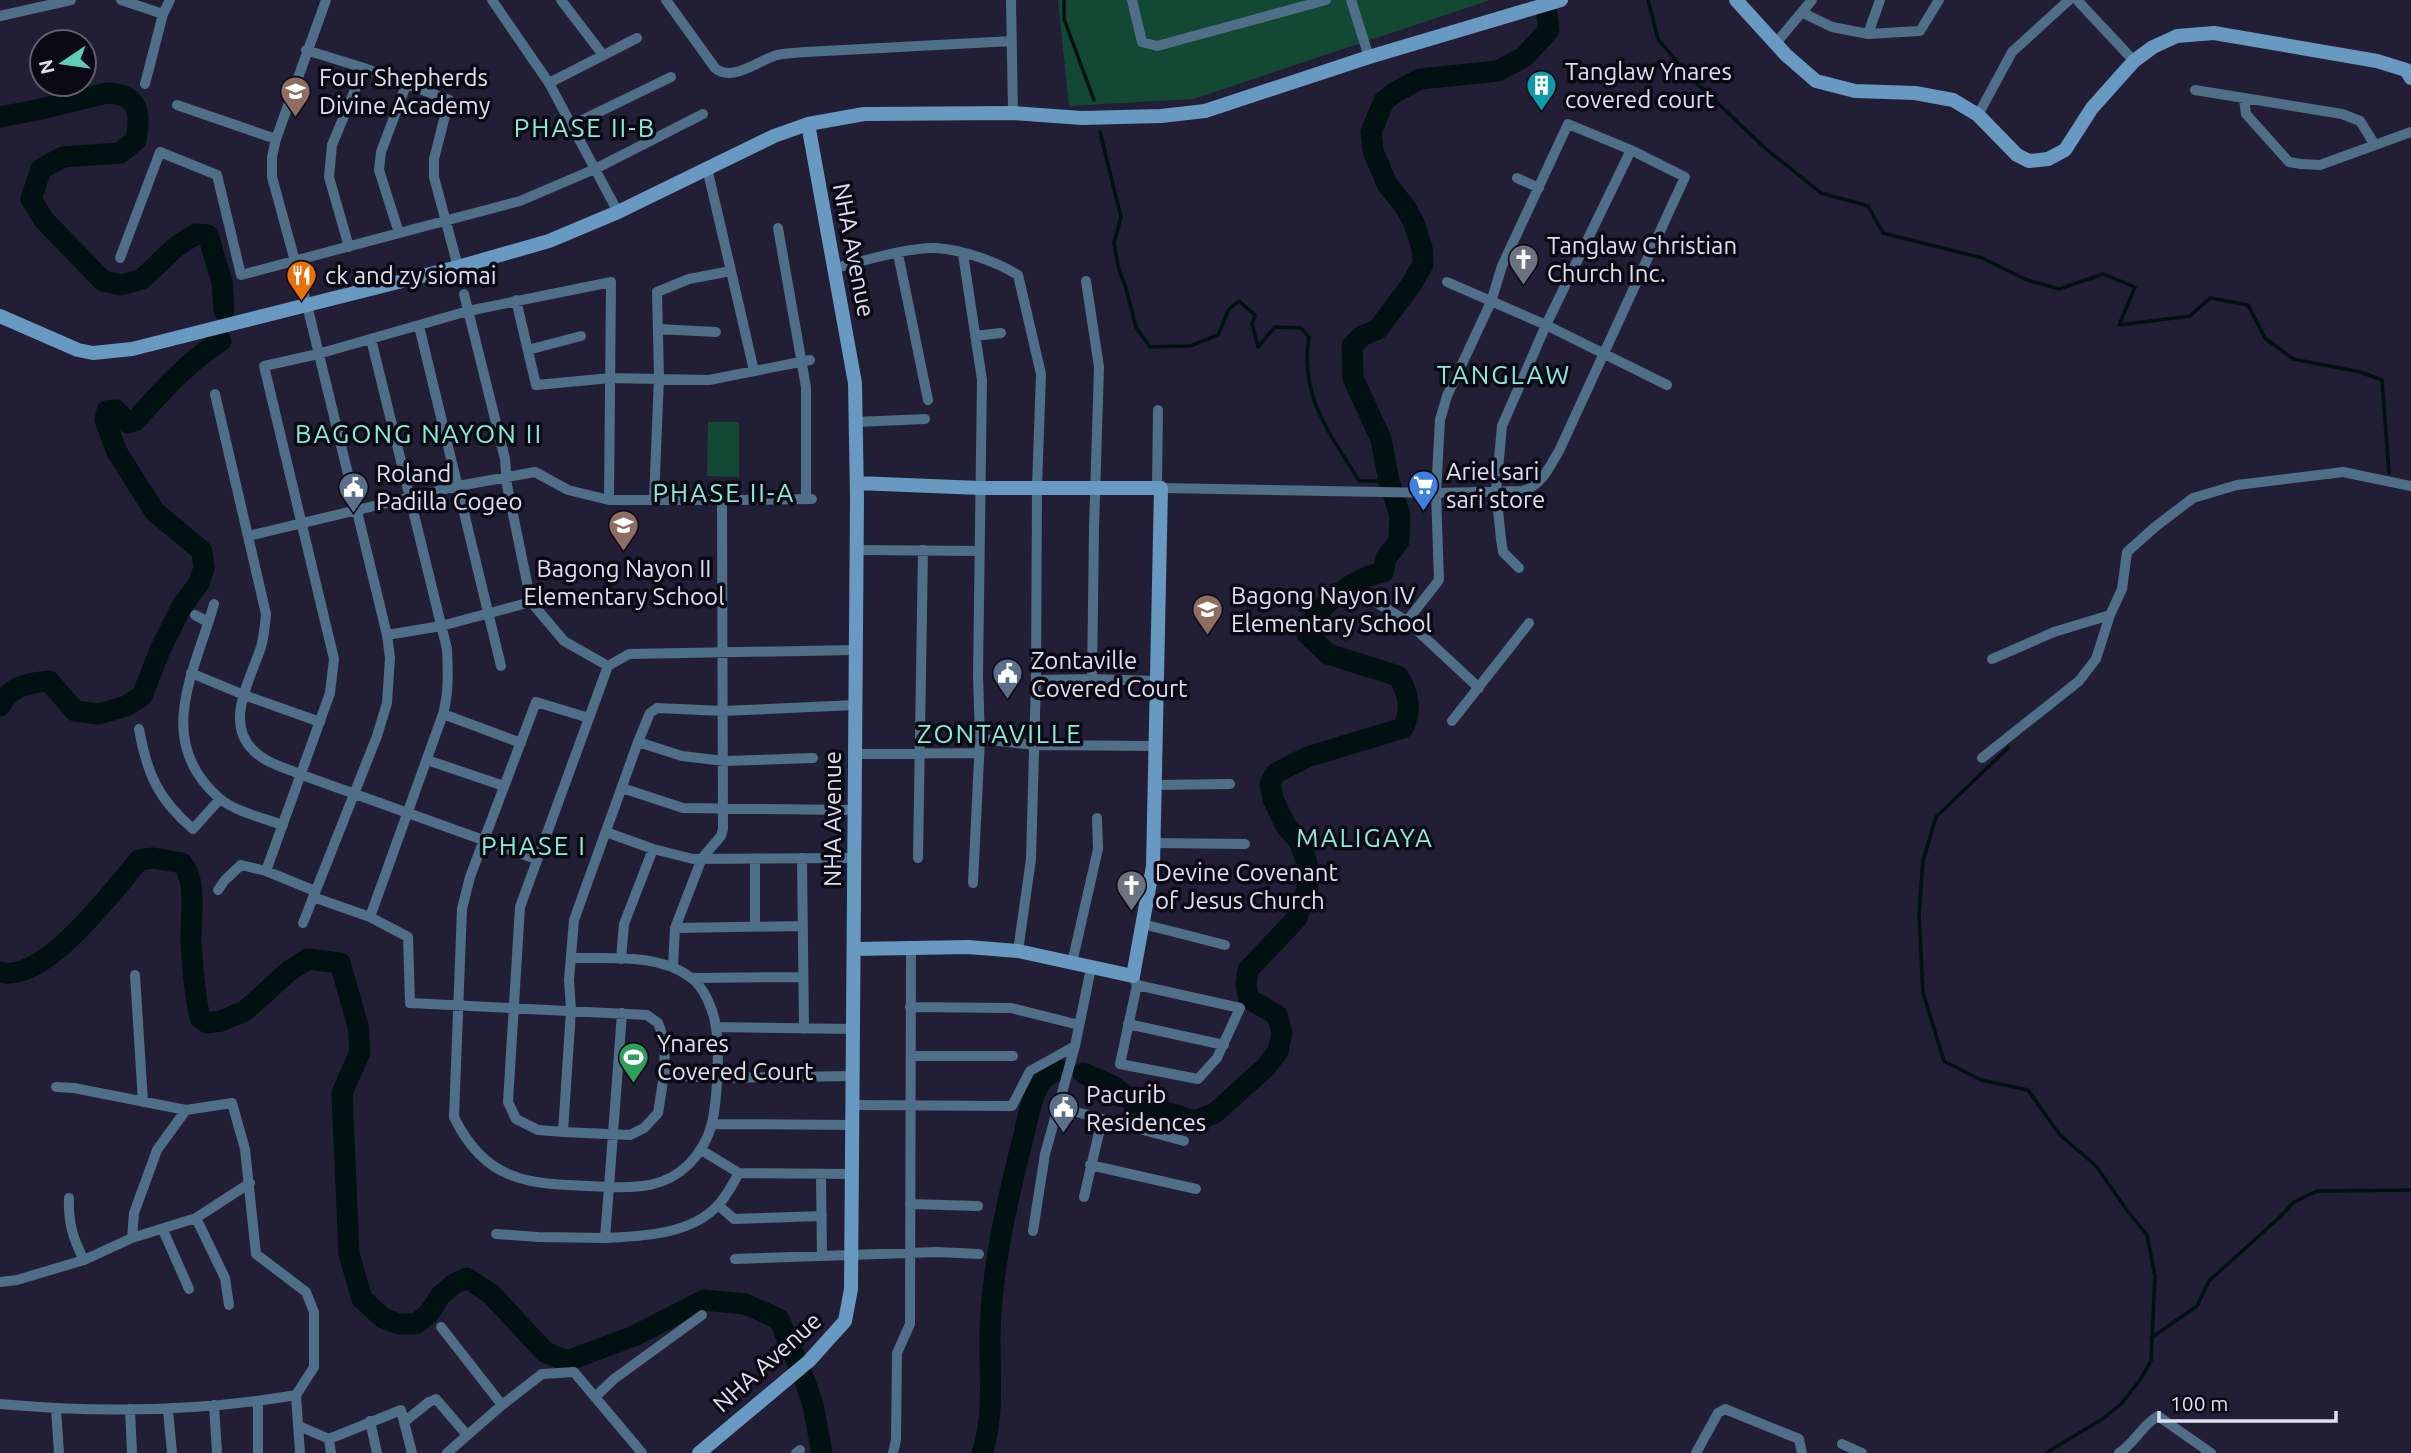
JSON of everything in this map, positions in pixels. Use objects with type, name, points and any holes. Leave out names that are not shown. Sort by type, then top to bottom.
[{"type":"street","points":[[0,16],[71,0]]},
{"type":"street","points":[[121,0],[163,14]]},
{"type":"street","points":[[145,84],[163,14],[170,0]]},
{"type":"street","points":[[303,923],[377,736],[387,703],[390,658],[387,635],[307,305],[272,177],[276,139],[326,0]]},
{"type":"street","points":[[492,0],[549,83],[618,212]]},
{"type":"street","points":[[561,0],[603,55]]},
{"type":"street","points":[[666,0],[722,74],[776,55],[1012,41]]},
{"type":"street","points":[[1011,0],[1013,114]]},
{"type":"street","points":[[1132,0],[1142,42],[1157,46],[1326,0]]},
{"type":"street","points":[[1351,0],[1369,57]]},
{"type":"street","points":[[0,316],[78,350],[103,353],[132,349],[458,267],[549,241],[618,212],[774,136],[808,124],[864,114],[1013,114],[1082,118],[1161,116],[1205,111],[1369,57],[1562,0]]},
{"type":"street","points":[[1736,0],[1805,73],[1826,85],[1855,91],[1915,93],[1953,100],[1978,115],[2017,155],[2029,161],[2048,159],[2066,150],[2092,108],[2134,61],[2176,36],[2201,32],[2377,61],[2409,72]]},
{"type":"street","points":[[1776,43],[1812,0]]},
{"type":"street","points":[[1868,34],[1880,0]]},
{"type":"street","points":[[1803,13],[1832,27],[1868,34],[1920,31],[1939,0]]},
{"type":"street","points":[[1978,115],[2012,52],[2069,0]]},
{"type":"street","points":[[2077,0],[2134,61]]},
{"type":"street","points":[[549,83],[637,37]]},
{"type":"street","points":[[306,50],[364,68],[449,100],[434,159],[434,177],[458,267]]},
{"type":"street","points":[[349,247],[330,177],[332,145],[364,68]]},
{"type":"street","points":[[572,125],[671,77]]},
{"type":"street","points":[[399,233],[379,170],[381,152],[406,85]]},
{"type":"street","points":[[2195,90],[2342,114],[2360,121],[2375,145]]},
{"type":"street","points":[[2244,99],[2246,114],[2289,162],[2320,165],[2411,132]]},
{"type":"street","points":[[177,106],[276,139]]},
{"type":"street","points":[[120,258],[160,152],[217,175],[241,275],[520,201],[595,169],[703,114]]},
{"type":"street","name":"NHA Avenue","points":[[699,1453],[809,1361],[845,1321],[851,1289],[855,949],[855,383],[808,124]]},
{"type":"street","points":[[857,483],[980,488],[1436,493],[1522,491],[1538,484],[1559,451],[1685,177],[1631,150],[1568,124],[1502,266],[1491,303],[1447,396],[1440,420],[1436,493],[1438,580],[1407,621]]},
{"type":"street","points":[[1519,568],[1503,552],[1496,491],[1502,426],[1546,325],[1631,150]]},
{"type":"street","points":[[707,168],[754,371]]},
{"type":"street","points":[[1517,178],[1539,188]]},
{"type":"street","points":[[739,500],[809,499],[806,361],[778,228]]},
{"type":"street","points":[[835,268],[934,248],[1004,266],[1018,275],[1041,374],[1031,859],[1018,951]]},
{"type":"street","points":[[898,254],[928,400]]},
{"type":"street","points":[[963,254],[982,380],[978,674],[980,739],[973,883]]},
{"type":"street","points":[[654,500],[659,377],[657,292],[689,279],[730,271]]},
{"type":"street","points":[[1086,281],[1099,367],[1092,679]]},
{"type":"street","points":[[266,871],[330,692],[334,659],[264,366],[318,354],[468,311],[611,282],[609,500]]},
{"type":"street","points":[[1447,282],[1546,325],[1667,385]]},
{"type":"street","points":[[464,294],[505,459],[505,476],[531,601],[564,641],[608,666]]},
{"type":"street","points":[[516,300],[536,385],[611,378],[709,380],[806,361]]},
{"type":"street","points":[[419,326],[501,666]]},
{"type":"street","points":[[658,329],[716,332]]},
{"type":"street","points":[[975,336],[1001,333]]},
{"type":"street","points":[[528,350],[582,336]]},
{"type":"street","points":[[370,917],[448,698],[447,649],[371,339]]},
{"type":"street","points":[[215,394],[266,614],[262,643],[244,695],[239,721],[244,738],[253,750],[268,761],[536,859]]},
{"type":"street","points":[[855,949],[968,947],[1018,951],[1072,963],[1135,980],[1240,1008],[1217,1058],[1198,1079],[1121,1065],[1120,1058],[1128,1024],[1135,980],[1143,924],[1153,866],[1158,681],[1158,410]]},
{"type":"street","points":[[856,422],[925,419]]},
{"type":"street","points":[[248,536],[458,486],[535,472],[568,490],[609,500],[708,500]]},
{"type":"street","points":[[1982,758],[2079,681],[2096,659],[2110,615],[2122,589],[2127,552],[2193,498],[2237,485],[2343,472],[2411,486]]},
{"type":"street","points":[[673,966],[674,928],[702,858],[721,836],[724,761],[722,500]]},
{"type":"street","points":[[856,550],[979,551]]},
{"type":"street","points":[[918,858],[923,550]]},
{"type":"street","points":[[387,635],[441,626],[531,601]]},
{"type":"street","points":[[1377,603],[1407,621],[1479,688]]},
{"type":"street","points":[[214,604],[183,704],[186,752],[197,773],[220,799],[283,825]]},
{"type":"street","points":[[195,615],[208,622]]},
{"type":"street","points":[[1992,659],[2054,632],[2110,615]]},
{"type":"street","points":[[1452,721],[1529,623]]},
{"type":"street","points":[[218,890],[241,865],[266,871],[370,917],[410,939],[410,1003],[514,1007],[647,1015],[658,1023],[665,1042],[664,1075],[658,1113],[644,1128],[630,1135],[538,1130],[516,1119],[508,1101],[514,1007],[520,907],[608,666],[629,654],[856,650]]},
{"type":"street","points":[[191,673],[320,722]]},
{"type":"street","points":[[1036,680],[1158,681]]},
{"type":"street","points":[[571,958],[621,959],[673,966],[693,978],[708,1000],[716,1027],[717,1078],[712,1124],[701,1150],[688,1165],[666,1181],[639,1188],[529,1183],[500,1171],[472,1145],[454,1117],[462,909],[470,877],[536,702],[589,718]]},
{"type":"street","points":[[563,1132],[574,920],[650,713],[657,708],[723,711],[855,705]]},
{"type":"street","points":[[443,714],[520,743]]},
{"type":"street","points":[[139,729],[144,758],[154,785],[174,812],[193,829],[220,799]]},
{"type":"street","points":[[980,739],[1035,746],[1156,746]]},
{"type":"street","points":[[638,742],[682,756],[724,761],[813,758]]},
{"type":"street","points":[[855,754],[978,753]]},
{"type":"street","points":[[427,760],[504,786]]},
{"type":"street","points":[[1155,785],[1230,785]]},
{"type":"street","points":[[622,788],[683,808],[854,810]]},
{"type":"street","points":[[1072,963],[1098,849],[1097,818]]},
{"type":"street","points":[[606,831],[653,849],[693,859],[854,858]]},
{"type":"street","points":[[1154,843],[1245,844]]},
{"type":"street","points":[[621,959],[624,924],[653,849]]},
{"type":"street","points":[[802,858],[804,1029]]},
{"type":"street","points":[[755,859],[755,926]]},
{"type":"street","points":[[1143,924],[1225,945]]},
{"type":"street","points":[[674,928],[802,926]]},
{"type":"street","points":[[893,1453],[896,1440],[897,1353],[910,1324],[911,948]]},
{"type":"street","points":[[1033,1231],[1045,1154],[1075,1046],[1091,968]]},
{"type":"street","points":[[135,975],[143,1102]]},
{"type":"street","points":[[693,978],[803,977]]},
{"type":"street","points":[[911,1007],[1011,1008],[1079,1025]]},
{"type":"street","points":[[605,1238],[622,1013]]},
{"type":"street","points":[[1128,1024],[1224,1045]]},
{"type":"street","points":[[716,1027],[854,1029]]},
{"type":"street","points":[[854,1105],[1012,1106],[1030,1071],[1075,1046]]},
{"type":"street","points":[[911,1056],[1013,1056]]},
{"type":"street","points":[[664,1075],[717,1078],[854,1076]]},
{"type":"street","points":[[56,1087],[74,1088],[186,1110],[232,1103],[245,1149],[256,1254],[306,1293],[314,1312],[314,1367],[296,1395],[300,1453]]},
{"type":"street","points":[[1058,1107],[1184,1141]]},
{"type":"street","points":[[132,1238],[134,1213],[157,1150],[186,1110]]},
{"type":"street","points":[[1084,1197],[1102,1120]]},
{"type":"street","points":[[712,1124],[853,1125]]},
{"type":"street","points":[[701,1150],[739,1173],[853,1174]]},
{"type":"street","points":[[1090,1165],[1196,1189]]},
{"type":"street","points":[[496,1234],[605,1238],[654,1235],[695,1222],[718,1205],[739,1173]]},
{"type":"street","points":[[821,1175],[822,1256]]},
{"type":"street","points":[[0,1282],[17,1280],[84,1260],[132,1238],[196,1218],[250,1183]]},
{"type":"street","points":[[69,1198],[68,1220],[75,1244],[84,1260]]},
{"type":"street","points":[[910,1204],[978,1206]]},
{"type":"street","points":[[718,1205],[734,1219],[822,1216]]},
{"type":"street","points":[[196,1218],[225,1278],[229,1305]]},
{"type":"street","points":[[163,1230],[189,1289]]},
{"type":"street","points":[[735,1259],[937,1252],[979,1254]]},
{"type":"street","points":[[595,1396],[702,1315]]},
{"type":"street","points":[[441,1327],[502,1405]]},
{"type":"street","points":[[447,1453],[542,1374],[575,1372],[642,1453]]},
{"type":"street","points":[[0,1404],[56,1409],[168,1410],[258,1402],[296,1395]]},
{"type":"street","points":[[404,1422],[436,1399],[467,1435]]},
{"type":"street","points":[[258,1402],[258,1453]]},
{"type":"street","points":[[214,1405],[217,1453]]},
{"type":"street","points":[[56,1409],[58,1453]]},
{"type":"street","points":[[130,1409],[132,1453]]},
{"type":"street","points":[[1696,1453],[1718,1413],[1725,1409],[1799,1440],[1802,1453]]},
{"type":"street","points":[[168,1410],[172,1453]]},
{"type":"street","points":[[299,1426],[329,1439],[401,1410],[412,1453]]},
{"type":"street","points":[[2119,1453],[2129,1447],[2158,1416],[2211,1453]]},
{"type":"street","points":[[370,1421],[377,1453]]},
{"type":"street","points":[[329,1439],[331,1453]]},
{"type":"street","points":[[1842,1444],[1861,1453]]},
{"type":"green space","points":[[1058,0],[1490,0],[1193,99],[1069,106]]},
{"type":"green space","points":[[708,422],[739,422],[739,477],[707,476]]},
{"type":"waterway","points":[[1064,0],[1064,19],[1094,100]]},
{"type":"waterway","points":[[1083,1073],[1113,1086],[1133,1102],[1195,1121],[1215,1113],[1266,1067],[1278,1051],[1282,1033],[1277,1015],[1249,999],[1246,985],[1248,970],[1297,918],[1309,883],[1307,863],[1299,841],[1286,826],[1273,799],[1270,784],[1276,773],[1307,757],[1403,728],[1408,708],[1407,695],[1398,676],[1328,654],[1307,634],[1318,614],[1338,595],[1361,580],[1383,572],[1386,558],[1399,541],[1400,516],[1389,481],[1381,439],[1353,378],[1352,346],[1362,336],[1378,329],[1411,285],[1423,264],[1422,248],[1406,208],[1387,184],[1373,151],[1371,132],[1384,101],[1420,79],[1498,71],[1524,57],[1549,30],[1545,0]]},
{"type":"waterway","points":[[1648,0],[1658,39],[1689,76],[1766,149],[1821,193],[1868,206],[1883,233],[1982,258],[2027,280],[2059,289],[2103,274],[2135,287],[2119,325],[2190,316],[2210,298],[2248,305],[2265,338],[2293,359],[2360,372],[2382,380],[2389,473]]},
{"type":"waterway","points":[[0,117],[107,93],[118,94],[132,101],[138,121],[136,140],[120,153],[63,157],[41,169],[31,199],[44,220],[103,281],[121,285],[142,279],[177,246],[196,234],[208,235],[222,282],[224,310]]},
{"type":"waterway","points":[[1100,132],[1121,217],[1114,243],[1119,270],[1136,327],[1150,347],[1190,346],[1218,335],[1229,309],[1239,301],[1255,315],[1252,324],[1258,347],[1275,327],[1301,328],[1309,337],[1307,358],[1313,396],[1328,430],[1359,481],[1389,481]]},
{"type":"waterway","points":[[0,706],[14,690],[49,681],[75,711],[99,714],[126,706],[142,696],[160,650],[182,606],[199,583],[204,568],[202,551],[155,512],[117,452],[105,420],[107,411],[116,410],[128,423],[135,421],[186,368],[221,341]]},
{"type":"waterway","points":[[2008,748],[1936,817],[1923,861],[1919,914],[1923,993],[1944,1061],[1981,1080],[2028,1090],[2060,1135],[2096,1166],[2147,1235],[2155,1276],[2151,1361],[2140,1380],[2121,1404],[2104,1418],[2046,1453]]},
{"type":"waterway","points":[[0,972],[17,972],[36,964],[56,950],[95,912],[139,860],[153,858],[182,863],[192,890],[191,942],[196,999],[200,1018],[207,1023],[221,1021],[245,1011],[289,971],[308,959],[340,963],[358,1026],[360,1052],[342,1093],[349,1254],[362,1299],[383,1318],[399,1324],[416,1324],[429,1313],[441,1295],[467,1278],[491,1294],[545,1352],[567,1361],[634,1336],[704,1300],[745,1304],[779,1319],[813,1405],[822,1453]]},
{"type":"waterway","points":[[982,1453],[989,1424],[991,1307],[1001,1234],[1033,1099],[1044,1078],[1058,1070]]},
{"type":"waterway","points":[[2151,1338],[2197,1306],[2209,1281],[2294,1202],[2317,1191],[2411,1190]]},
{"type":"place","name":"Tanglaw Ynares covered court","points":[[1542,112]]},
{"type":"place","name":"Four Shepherds Divine Academy","points":[[296,118]]},
{"type":"place","name":"Tanglaw Christian Church Inc.","points":[[1524,286]]},
{"type":"place","name":"ck and zy siomai","points":[[302,302]]},
{"type":"place","name":"Ariel sari sari store","points":[[1423,512]]},
{"type":"place","name":"Roland Padilla Cogeo","points":[[353,514]]},
{"type":"place","name":"Bagong Nayon II Elementary School","points":[[624,553]]},
{"type":"place","name":"Bagong Nayon IV Elementary School","points":[[1208,636]]},
{"type":"place","name":"Zontaville Covered Court","points":[[1008,701]]},
{"type":"place","name":"Devine Covenant of Jesus Church","points":[[1132,913]]},
{"type":"place","name":"Ynares Covered Court","points":[[634,1084]]},
{"type":"place","name":"Pacurib Residences","points":[[1063,1135]]},
{"type":"district","name":"PHASE II-B","points":[[585,127]]},
{"type":"district","name":"TANGLAW","points":[[1504,374]]},
{"type":"district","name":"BAGONG NAYON II","points":[[419,433]]},
{"type":"district","name":"PHASE II-A","points":[[724,492]]},
{"type":"district","name":"ZONTAVILLE","points":[[1000,733]]},
{"type":"district","name":"MALIGAYA","points":[[1365,837]]},
{"type":"district","name":"PHASE I","points":[[534,845]]}]
